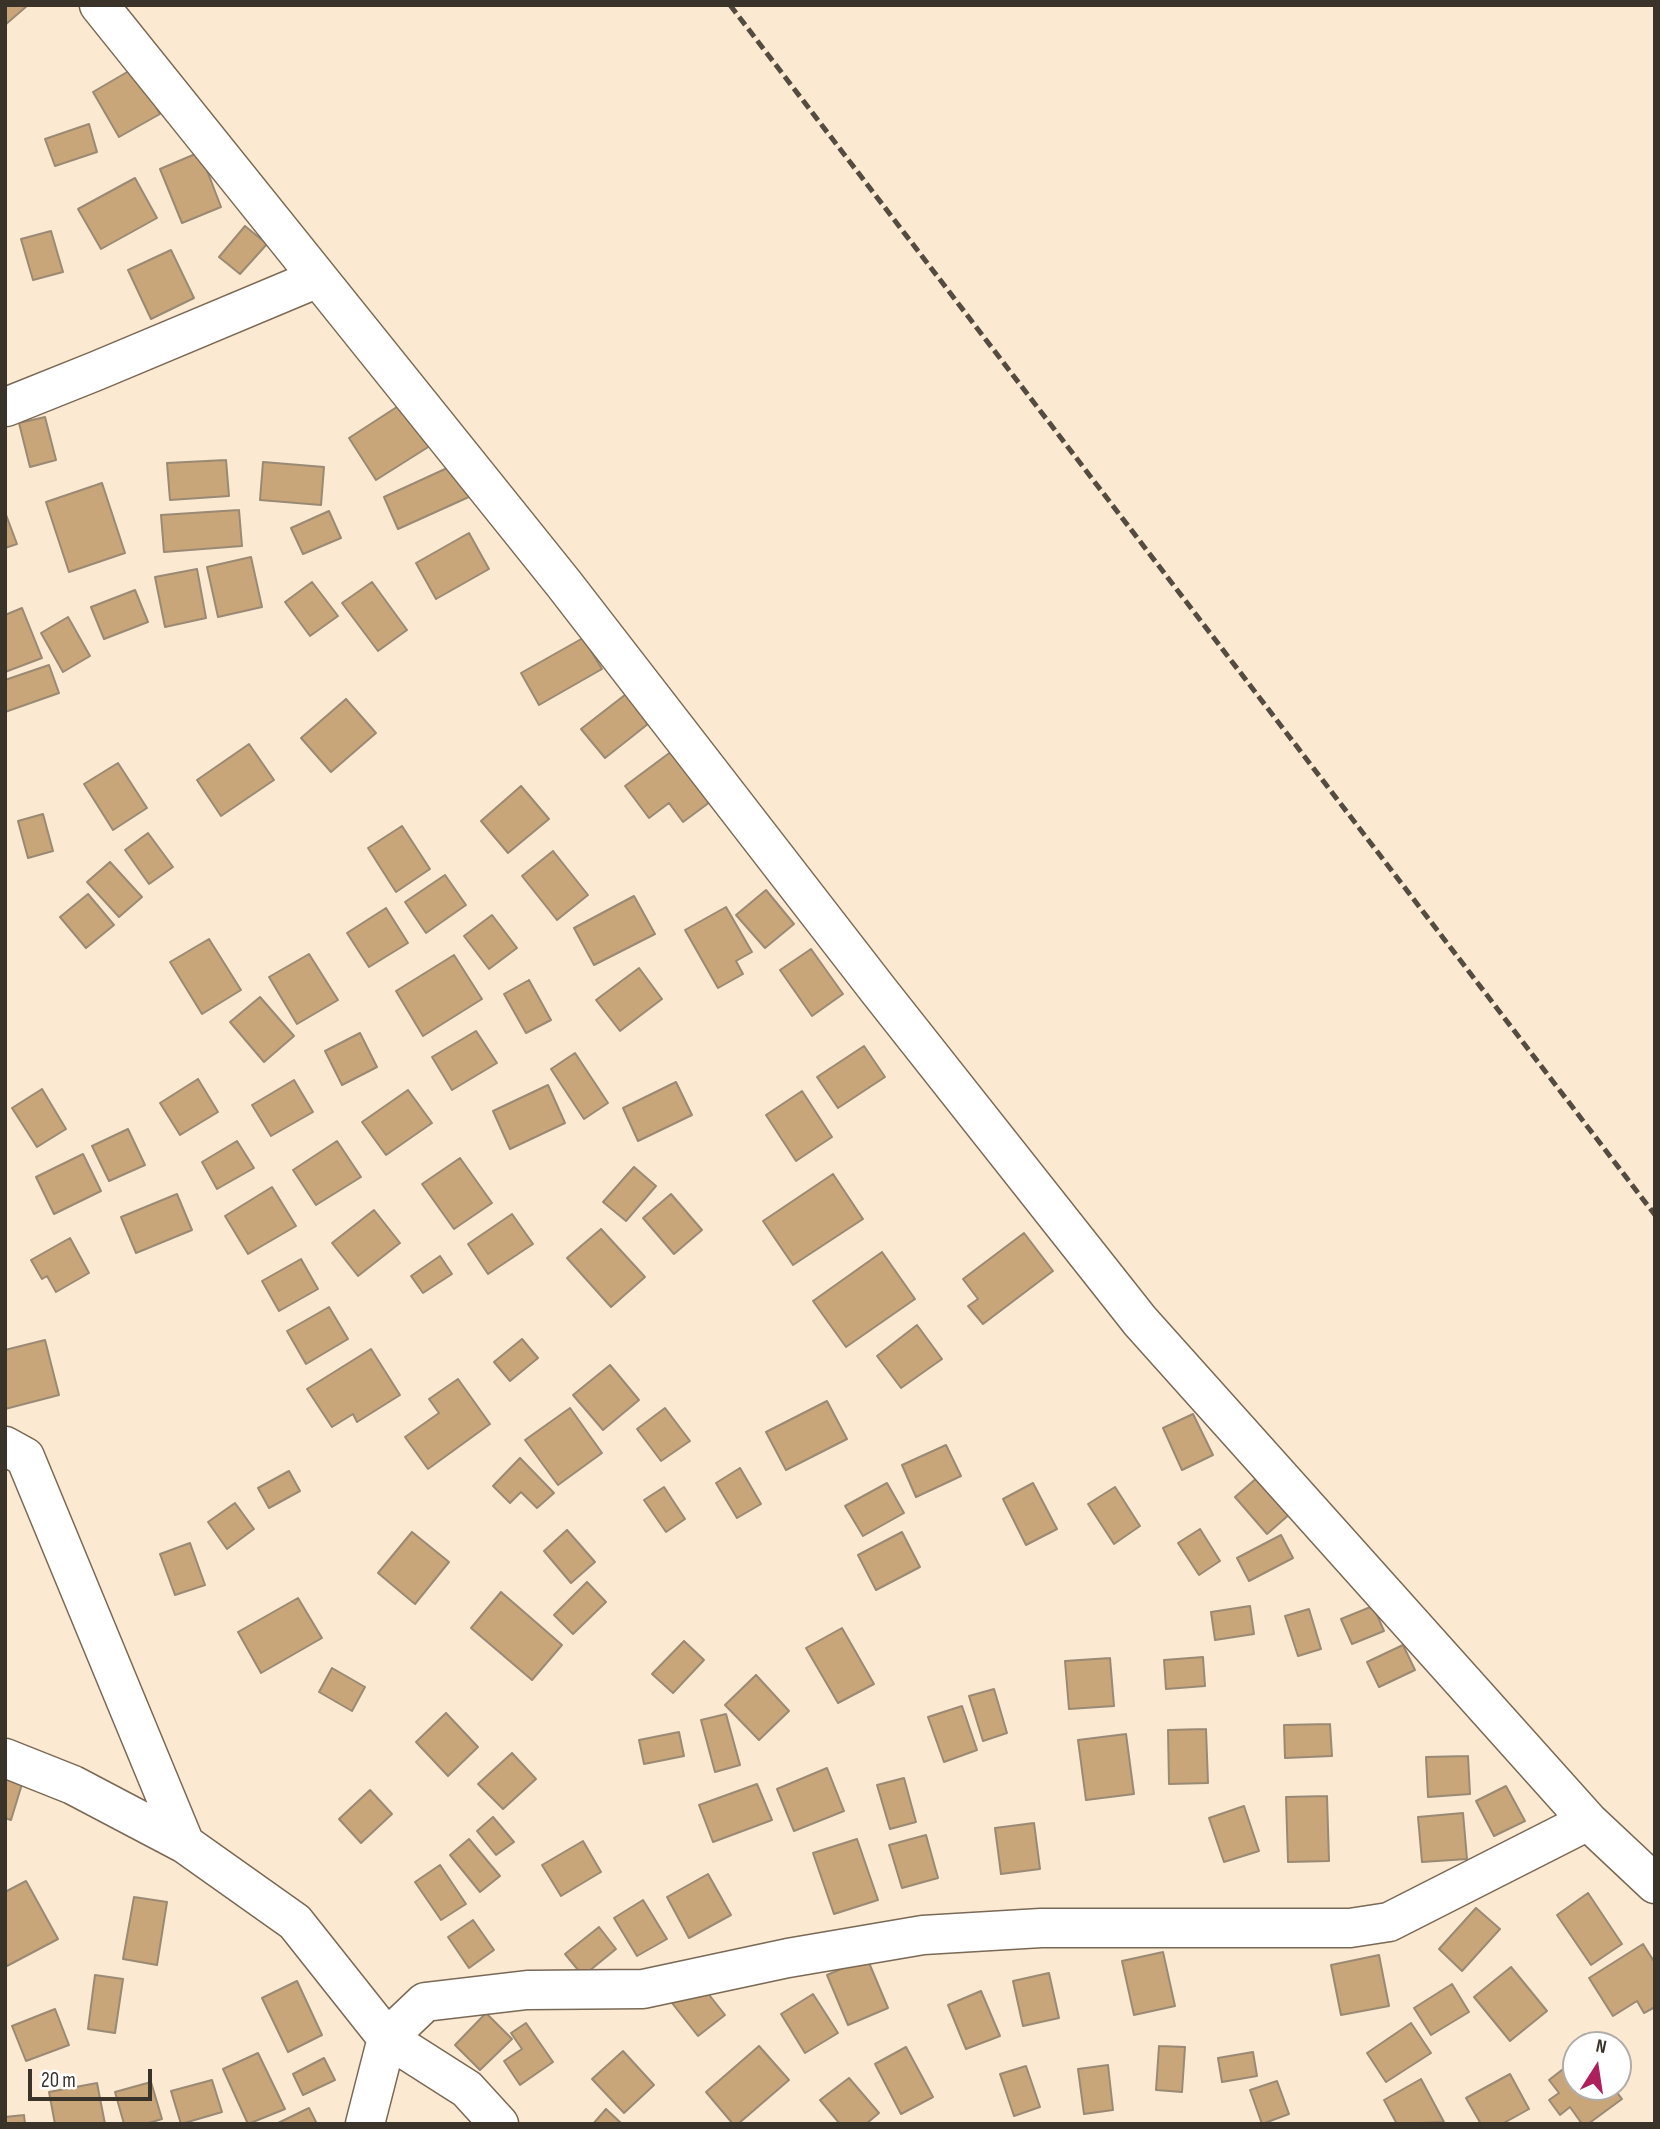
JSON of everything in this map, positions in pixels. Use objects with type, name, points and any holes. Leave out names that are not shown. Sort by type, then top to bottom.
[{"type":"street","points":[[99,5],[564,584],[879,991],[1140,1321],[1588,1821],[1655,1884]]},
{"type":"street","points":[[6,407],[318,278]]},
{"type":"street","points":[[5,1446],[25,1457],[185,1844]]},
{"type":"street","points":[[5,1758],[73,1785],[185,1844],[295,1922],[387,2038],[467,2089],[499,2124]]},
{"type":"street","points":[[365,2124],[387,2038],[425,2002],[527,1990],[643,1989],[788,1958],[923,1935],[1041,1928],[1350,1928],[1389,1922],[1588,1821]]},
{"type":"building","points":[[5,5],[28,5],[5,25]]},
{"type":"building","points":[[134,68],[160,114],[119,137],[93,92]]},
{"type":"building","points":[[89,124],[97,152],[55,166],[45,139]]},
{"type":"building","points":[[200,152],[221,207],[182,223],[160,169]]},
{"type":"building","points":[[135,178],[157,218],[101,249],[78,209]]},
{"type":"building","points":[[245,226],[267,244],[240,274],[219,257]]},
{"type":"building","points":[[51,231],[63,272],[33,280],[21,239]]},
{"type":"building","points":[[171,250],[194,298],[151,319],[128,270]]},
{"type":"building","points":[[406,401],[433,444],[376,480],[349,438]]},
{"type":"building","points":[[45,417],[56,460],[30,467],[19,423]]},
{"type":"building","points":[[226,460],[229,496],[170,500],[167,463]]},
{"type":"building","points":[[263,462],[324,467],[321,505],[260,500]]},
{"type":"building","points":[[456,464],[471,496],[398,529],[384,497]]},
{"type":"building","points":[[102,483],[125,553],[69,572],[46,502]]},
{"type":"building","points":[[239,510],[242,546],[164,552],[161,515]]},
{"type":"building","points":[[329,511],[341,538],[303,554],[291,528]]},
{"type":"building","points":[[5,512],[17,544],[5,548]]},
{"type":"building","points":[[469,533],[489,569],[436,599],[416,563]]},
{"type":"building","points":[[251,557],[262,607],[218,617],[207,567]]},
{"type":"building","points":[[197,569],[206,618],[165,627],[155,577]]},
{"type":"building","points":[[312,582],[338,616],[310,636],[285,602]]},
{"type":"building","points":[[372,582],[407,630],[378,651],[342,603]]},
{"type":"building","points":[[135,590],[148,622],[104,639],[91,607]]},
{"type":"building","points":[[22,608],[42,658],[5,672],[5,615]]},
{"type":"building","points":[[68,617],[90,656],[63,672],[41,633]]},
{"type":"building","points":[[583,638],[602,669],[539,705],[521,673]]},
{"type":"building","points":[[49,665],[59,693],[5,712],[5,680]]},
{"type":"building","points":[[630,691],[653,720],[605,758],[581,729]]},
{"type":"building","points":[[346,699],[376,733],[331,772],[301,738]]},
{"type":"building","points":[[249,744],[274,780],[221,816],[197,780]]},
{"type":"building","points":[[672,751],[710,802],[683,822],[669,803],[649,818],[625,786]]},
{"type":"building","points":[[118,763],[147,808],[113,830],[84,784]]},
{"type":"building","points":[[521,786],[549,819],[508,853],[481,821]]},
{"type":"building","points":[[43,814],[53,851],[28,858],[18,821]]},
{"type":"building","points":[[402,826],[430,869],[396,892],[368,848]]},
{"type":"building","points":[[148,833],[173,867],[149,884],[125,850]]},
{"type":"building","points":[[553,851],[588,895],[557,920],[522,876]]},
{"type":"building","points":[[110,862],[142,897],[119,917],[87,882]]},
{"type":"building","points":[[445,875],[466,905],[426,933],[405,902]]},
{"type":"building","points":[[766,890],[794,924],[765,948],[736,915]]},
{"type":"building","points":[[88,894],[114,925],[86,948],[60,917]]},
{"type":"building","points":[[634,896],[655,934],[594,965],[574,928]]},
{"type":"building","points":[[726,907],[752,952],[736,961],[743,974],[718,988],[685,930]]},
{"type":"building","points":[[386,908],[408,943],[369,967],[347,933]]},
{"type":"building","points":[[492,915],[517,948],[489,969],[464,936]]},
{"type":"building","points":[[209,939],[241,990],[202,1014],[170,962]]},
{"type":"building","points":[[811,949],[843,994],[812,1016],[780,970]]},
{"type":"building","points":[[309,954],[338,1000],[297,1024],[269,977]]},
{"type":"building","points":[[454,955],[482,999],[423,1036],[396,991]]},
{"type":"building","points":[[639,968],[662,999],[620,1031],[596,1000]]},
{"type":"building","points":[[529,980],[551,1020],[526,1033],[504,994]]},
{"type":"building","points":[[260,997],[294,1036],[264,1062],[230,1022]]},
{"type":"building","points":[[476,1031],[497,1063],[452,1090],[432,1057]]},
{"type":"building","points":[[360,1033],[377,1067],[342,1085],[325,1051]]},
{"type":"building","points":[[864,1046],[885,1077],[838,1108],[817,1077]]},
{"type":"building","points":[[575,1053],[608,1103],[584,1119],[551,1069]]},
{"type":"building","points":[[198,1079],[218,1112],[180,1135],[160,1103]]},
{"type":"building","points":[[294,1080],[313,1112],[271,1136],[252,1105]]},
{"type":"building","points":[[676,1082],[692,1115],[638,1141],[623,1108]]},
{"type":"building","points":[[548,1085],[565,1123],[510,1149],[493,1111]]},
{"type":"building","points":[[42,1089],[66,1129],[37,1147],[12,1108]]},
{"type":"building","points":[[408,1090],[432,1123],[386,1155],[362,1122]]},
{"type":"building","points":[[802,1091],[832,1137],[796,1161],[766,1115]]},
{"type":"building","points":[[128,1129],[145,1165],[109,1181],[92,1146]]},
{"type":"building","points":[[237,1141],[254,1168],[217,1189],[202,1162]]},
{"type":"building","points":[[337,1141],[361,1177],[316,1205],[293,1170]]},
{"type":"building","points":[[83,1154],[101,1191],[54,1214],[36,1177]]},
{"type":"building","points":[[460,1158],[492,1203],[454,1229],[422,1184]]},
{"type":"building","points":[[634,1167],[656,1186],[626,1221],[603,1202]]},
{"type":"building","points":[[833,1174],[863,1219],[793,1265],[763,1221]]},
{"type":"building","points":[[272,1187],[296,1226],[248,1254],[225,1216]]},
{"type":"building","points":[[177,1194],[192,1230],[136,1253],[121,1217]]},
{"type":"building","points":[[671,1194],[702,1230],[674,1254],[643,1218]]},
{"type":"building","points":[[374,1210],[400,1243],[358,1276],[332,1243]]},
{"type":"building","points":[[512,1214],[533,1244],[488,1274],[468,1244]]},
{"type":"building","points":[[601,1229],[645,1277],[611,1307],[567,1258]]},
{"type":"building","points":[[1024,1233],[1053,1271],[983,1324],[968,1306],[978,1299],[963,1279]]},
{"type":"building","points":[[70,1238],[89,1273],[56,1292],[47,1276],[42,1279],[31,1260]]},
{"type":"building","points":[[882,1252],[915,1299],[846,1347],[813,1301]]},
{"type":"building","points":[[440,1256],[452,1274],[423,1293],[411,1276]]},
{"type":"building","points":[[301,1259],[318,1289],[279,1311],[262,1281]]},
{"type":"building","points":[[329,1307],[348,1339],[306,1364],[287,1331]]},
{"type":"building","points":[[917,1325],[942,1359],[901,1388],[877,1356]]},
{"type":"building","points":[[522,1339],[538,1358],[510,1381],[494,1362]]},
{"type":"building","points":[[45,1340],[59,1395],[5,1409],[5,1350]]},
{"type":"building","points":[[371,1349],[400,1395],[357,1422],[353,1414],[332,1427],[307,1389]]},
{"type":"building","points":[[610,1365],[639,1400],[603,1430],[573,1395]]},
{"type":"building","points":[[458,1379],[490,1424],[428,1469],[405,1437],[439,1413],[429,1399]]},
{"type":"building","points":[[827,1401],[847,1439],[786,1470],[766,1432]]},
{"type":"building","points":[[570,1408],[602,1453],[558,1485],[525,1440]]},
{"type":"building","points":[[665,1408],[690,1441],[661,1461],[637,1429]]},
{"type":"building","points":[[1193,1414],[1213,1455],[1182,1470],[1163,1428]]},
{"type":"building","points":[[946,1445],[961,1476],[916,1497],[902,1465]]},
{"type":"building","points":[[520,1458],[554,1493],[537,1508],[521,1492],[510,1503],[493,1486]]},
{"type":"building","points":[[740,1468],[761,1504],[737,1518],[716,1483]]},
{"type":"building","points":[[289,1471],[300,1491],[269,1508],[258,1488]]},
{"type":"building","points":[[1259,1476],[1291,1513],[1267,1534],[1235,1497]]},
{"type":"building","points":[[887,1483],[904,1513],[863,1536],[845,1506]]},
{"type":"building","points":[[1033,1483],[1057,1529],[1026,1545],[1003,1499]]},
{"type":"building","points":[[664,1487],[685,1519],[666,1532],[644,1500]]},
{"type":"building","points":[[1115,1487],[1140,1526],[1114,1544],[1088,1504]]},
{"type":"building","points":[[235,1503],[254,1529],[227,1549],[208,1522]]},
{"type":"building","points":[[1200,1529],[1220,1561],[1199,1575],[1178,1543]]},
{"type":"building","points":[[567,1530],[595,1562],[571,1583],[544,1551]]},
{"type":"building","points":[[412,1532],[449,1562],[415,1604],[378,1573]]},
{"type":"building","points":[[902,1532],[920,1567],[876,1590],[858,1555]]},
{"type":"building","points":[[1281,1535],[1293,1558],[1249,1581],[1237,1558]]},
{"type":"building","points":[[190,1543],[205,1585],[175,1595],[160,1554]]},
{"type":"building","points":[[587,1582],[606,1602],[573,1634],[554,1615]]},
{"type":"building","points":[[501,1592],[562,1645],[532,1680],[471,1628]]},
{"type":"building","points":[[298,1598],[322,1638],[261,1673],[238,1632]]},
{"type":"building","points":[[1250,1606],[1254,1634],[1215,1640],[1211,1612]]},
{"type":"building","points":[[1373,1606],[1384,1631],[1352,1644],[1341,1619]]},
{"type":"building","points":[[1309,1609],[1321,1649],[1298,1656],[1285,1616]]},
{"type":"building","points":[[842,1628],[874,1684],[838,1703],[806,1648]]},
{"type":"building","points":[[684,1641],[704,1660],[673,1693],[652,1674]]},
{"type":"building","points":[[1403,1645],[1415,1670],[1379,1687],[1367,1662]]},
{"type":"building","points":[[1203,1657],[1205,1686],[1166,1689],[1164,1660]]},
{"type":"building","points":[[1110,1658],[1114,1706],[1069,1709],[1065,1661]]},
{"type":"building","points":[[332,1668],[365,1687],[352,1711],[319,1692]]},
{"type":"building","points":[[756,1675],[789,1711],[759,1740],[725,1705]]},
{"type":"building","points":[[994,1689],[1007,1733],[983,1741],[969,1696]]},
{"type":"building","points":[[962,1706],[977,1750],[944,1762],[928,1717]]},
{"type":"building","points":[[446,1713],[478,1747],[448,1776],[416,1742]]},
{"type":"building","points":[[726,1714],[740,1765],[715,1772],[701,1720]]},
{"type":"building","points":[[1330,1724],[1332,1756],[1285,1758],[1284,1725]]},
{"type":"building","points":[[1206,1729],[1208,1783],[1169,1784],[1168,1730]]},
{"type":"building","points":[[679,1732],[684,1756],[644,1764],[639,1740]]},
{"type":"building","points":[[1126,1734],[1134,1794],[1086,1800],[1078,1740]]},
{"type":"building","points":[[512,1753],[536,1779],[503,1809],[478,1784]]},
{"type":"building","points":[[1468,1756],[1470,1794],[1428,1797],[1426,1757]]},
{"type":"building","points":[[827,1768],[844,1811],[794,1831],[777,1789]]},
{"type":"building","points":[[904,1778],[916,1822],[890,1829],[877,1785]]},
{"type":"building","points":[[5,1779],[22,1784],[11,1820],[5,1818]]},
{"type":"building","points":[[757,1784],[772,1820],[713,1842],[699,1805]]},
{"type":"building","points":[[1506,1786],[1525,1821],[1494,1836],[1476,1801]]},
{"type":"building","points":[[370,1790],[392,1814],[361,1843],[339,1819]]},
{"type":"building","points":[[1327,1796],[1329,1861],[1288,1862],[1286,1797]]},
{"type":"building","points":[[1244,1806],[1259,1851],[1224,1862],[1209,1818]]},
{"type":"building","points":[[1463,1813],[1467,1859],[1422,1862],[1418,1817]]},
{"type":"building","points":[[493,1817],[514,1842],[496,1855],[477,1831]]},
{"type":"building","points":[[1034,1823],[1040,1869],[1001,1874],[995,1828]]},
{"type":"building","points":[[926,1835],[938,1878],[902,1888],[889,1845]]},
{"type":"building","points":[[469,1839],[500,1876],[480,1892],[450,1855]]},
{"type":"building","points":[[857,1839],[878,1900],[834,1914],[813,1853]]},
{"type":"building","points":[[583,1841],[601,1872],[561,1896],[542,1865]]},
{"type":"building","points":[[440,1865],[466,1904],[441,1920],[415,1882]]},
{"type":"building","points":[[708,1874],[731,1915],[689,1938],[667,1897]]},
{"type":"building","points":[[26,1881],[58,1939],[5,1967],[5,1892]]},
{"type":"building","points":[[1588,1893],[1622,1944],[1591,1965],[1557,1915]]},
{"type":"building","points":[[134,1897],[167,1902],[157,1965],[123,1959]]},
{"type":"building","points":[[643,1900],[667,1939],[637,1956],[614,1918]]},
{"type":"building","points":[[1476,1908],[1500,1929],[1462,1971],[1439,1949]]},
{"type":"building","points":[[473,1920],[494,1950],[469,1968],[448,1937]]},
{"type":"building","points":[[599,1927],[616,1949],[583,1976],[565,1954]]},
{"type":"building","points":[[1643,1944],[1655,1963],[1655,2007],[1644,2013],[1637,2001],[1613,2016],[1589,1978]]},
{"type":"building","points":[[1163,1952],[1175,2006],[1134,2015],[1122,1961]]},
{"type":"building","points":[[1379,1955],[1389,2006],[1341,2015],[1331,1965]]},
{"type":"building","points":[[867,1958],[888,2008],[848,2025],[827,1975]]},
{"type":"building","points":[[1511,1967],[1547,2011],[1510,2041],[1474,1997]]},
{"type":"building","points":[[1049,1973],[1059,2018],[1023,2026],[1013,1981]]},
{"type":"building","points":[[95,1975],[123,1979],[115,2033],[88,2029]]},
{"type":"building","points":[[297,1981],[322,2035],[288,2052],[262,1998]]},
{"type":"building","points":[[699,1982],[725,2015],[698,2036],[672,2003]]},
{"type":"building","points":[[1452,1984],[1469,2012],[1431,2035],[1414,2008]]},
{"type":"building","points":[[981,1991],[1000,2036],[966,2049],[948,2005]]},
{"type":"building","points":[[813,1994],[838,2033],[805,2053],[781,2014]]},
{"type":"building","points":[[55,2009],[69,2045],[26,2061],[12,2026]]},
{"type":"building","points":[[486,2013],[512,2039],[480,2070],[455,2045]]},
{"type":"building","points":[[526,2023],[553,2062],[520,2085],[504,2061],[522,2049],[511,2033]]},
{"type":"building","points":[[1411,2023],[1431,2053],[1386,2082],[1367,2053]]},
{"type":"building","points":[[759,2046],[789,2080],[738,2124],[733,2124],[706,2092]]},
{"type":"building","points":[[1159,2046],[1185,2047],[1182,2092],[1156,2090]]},
{"type":"building","points":[[906,2047],[933,2097],[901,2114],[875,2064]]},
{"type":"building","points":[[623,2051],[654,2085],[624,2113],[592,2079]]},
{"type":"building","points":[[1253,2052],[1257,2076],[1222,2082],[1218,2058]]},
{"type":"building","points":[[258,2053],[285,2109],[248,2124],[223,2069]]},
{"type":"building","points":[[324,2058],[335,2080],[303,2095],[293,2074]]},
{"type":"building","points":[[1108,2065],[1113,2110],[1084,2114],[1078,2069]]},
{"type":"building","points":[[1026,2066],[1040,2107],[1014,2116],[1000,2074]]},
{"type":"building","points":[[1562,2070],[1562,2101],[1619,2101],[1588,2124],[1582,2124],[1570,2107],[1560,2115],[1549,2100],[1559,2093],[1549,2080]]},
{"type":"building","points":[[1510,2074],[1529,2109],[1502,2124],[1481,2124],[1466,2098]]},
{"type":"building","points":[[849,2078],[879,2113],[866,2124],[840,2124],[820,2100]]},
{"type":"building","points":[[1421,2079],[1444,2122],[1397,2124],[1384,2100]]},
{"type":"building","points":[[212,2080],[222,2112],[181,2124],[171,2091]]},
{"type":"building","points":[[1277,2081],[1289,2114],[1262,2124],[1250,2090]]},
{"type":"building","points":[[151,2082],[162,2119],[145,2124],[124,2124],[115,2092]]},
{"type":"building","points":[[97,2083],[105,2124],[55,2124],[49,2092]]},
{"type":"building","points":[[309,2108],[317,2124],[276,2124]]},
{"type":"building","points":[[606,2109],[622,2124],[593,2124]]},
{"type":"building","points":[[24,2115],[25,2124],[5,2124],[5,2117]]},
{"type":"railway","points":[[730,5],[1655,1215]]}]
